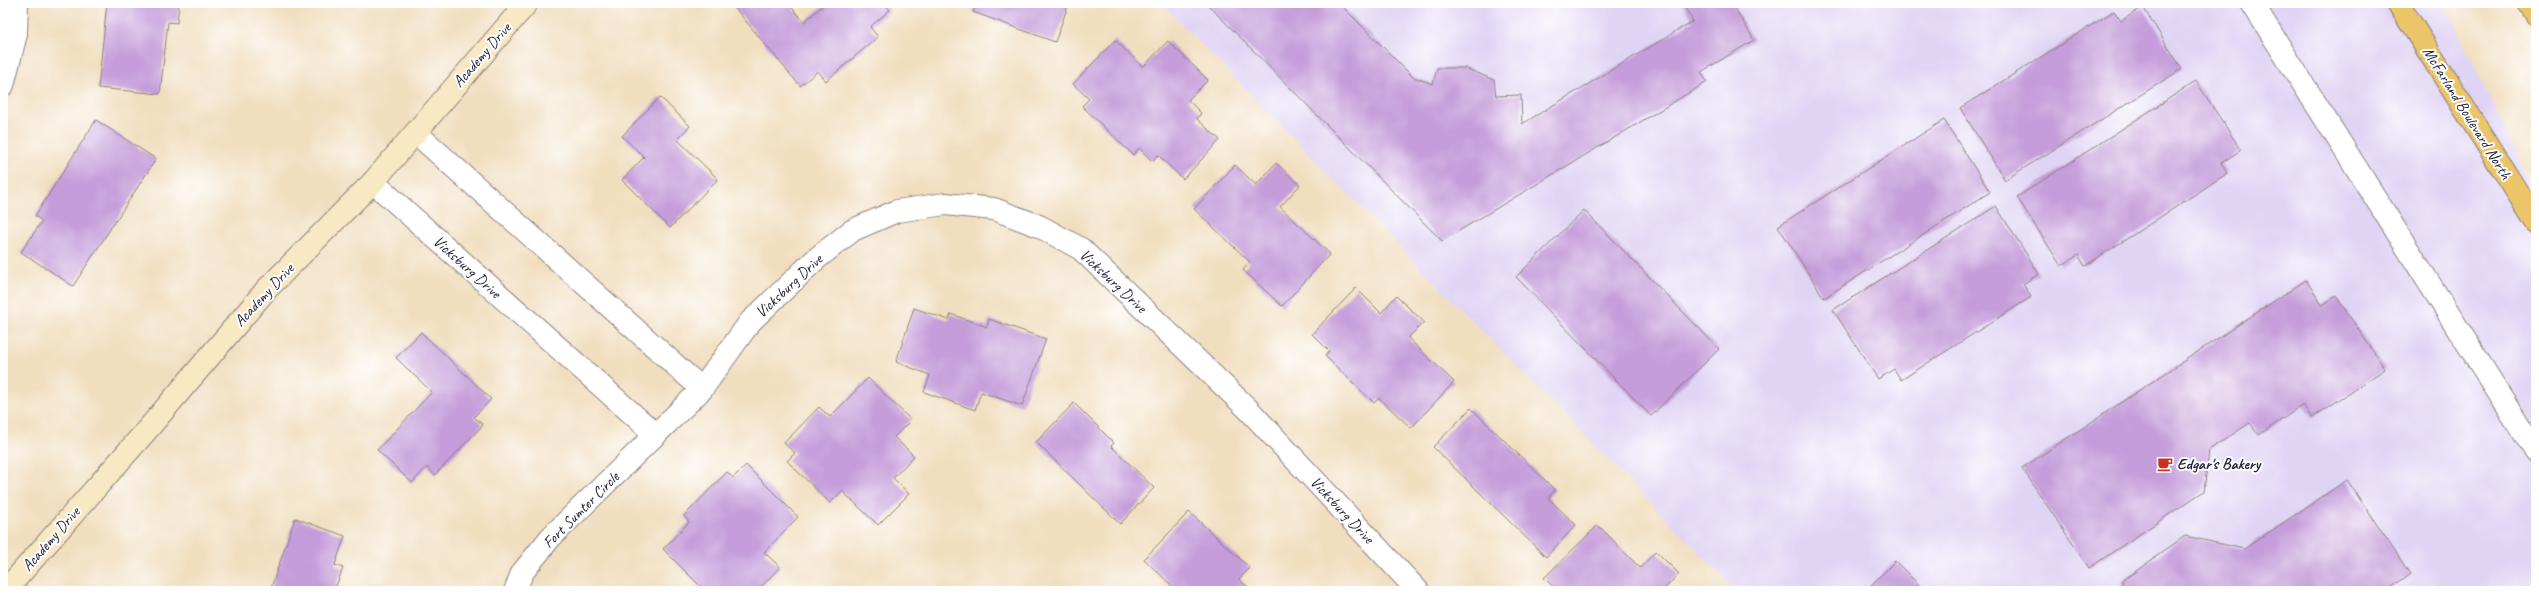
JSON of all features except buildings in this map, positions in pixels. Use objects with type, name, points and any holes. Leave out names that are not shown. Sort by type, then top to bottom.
[{"type":"highway","name":"McFarland Boulevard North","points":[[2398,3],[2536,222]]},
{"type":"highway","points":[[2529,3],[2536,14]]},
{"type":"street","points":[[5,76],[16,34],[17,3]]},
{"type":"street","name":"Academy Drive","points":[[5,591],[147,430],[266,290],[373,182],[526,3]]},
{"type":"street","points":[[2252,3],[2536,452]]},
{"type":"street","points":[[416,133],[702,389]]},
{"type":"street","name":"Vicksburg Drive","points":[[373,182],[656,435],[702,389],[750,322],[816,259],[853,230],[897,211],[945,204],[994,209],[1039,226],[1081,249],[1248,409],[1418,591]]},
{"type":"street","name":"Fort Sumter Circle","points":[[515,591],[522,574],[550,538],[656,435]]},
{"type":"shaded area","points":[[1161,3],[2444,3],[2536,195],[2536,591],[1737,591]]},
{"type":"place","name":"Edgar's Bakery","points":[[2165,464]]}]
